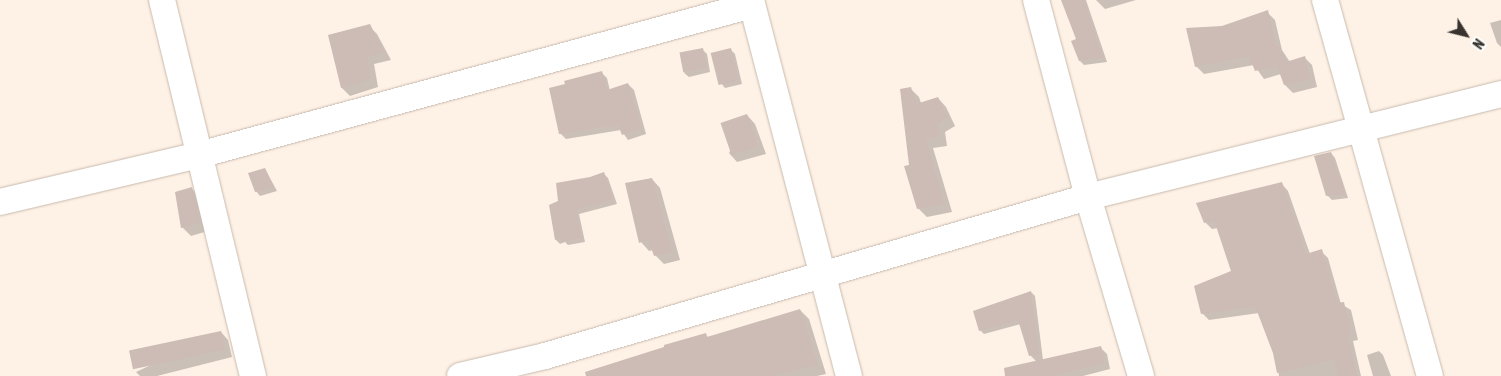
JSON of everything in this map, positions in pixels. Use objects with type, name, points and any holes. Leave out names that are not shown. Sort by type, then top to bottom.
[{"type":"street","points":[[162,0],[253,376]]},
{"type":"street","points":[[1036,0],[1088,197],[1141,376]]},
{"type":"street","points":[[1325,0],[1430,376]]},
{"type":"street","points":[[0,202],[199,155],[751,3],[850,376]]},
{"type":"street","points":[[460,376],[547,366],[822,275],[1088,197],[1501,94]]},
{"type":"building","points":[[1061,0],[1084,0],[1103,58],[1079,61],[1071,41],[1076,39]]},
{"type":"building","points":[[1268,10],[1276,46],[1279,45],[1286,62],[1305,56],[1310,79],[1284,85],[1277,66],[1255,71],[1249,56],[1195,67],[1186,28],[1222,26]]},
{"type":"building","points":[[370,24],[384,52],[367,57],[370,79],[341,88],[328,35]]},
{"type":"building","points":[[703,48],[707,68],[683,72],[679,53]]},
{"type":"building","points":[[731,48],[739,80],[719,85],[711,53]]},
{"type":"building","points":[[602,71],[607,90],[628,83],[641,128],[622,135],[618,125],[559,134],[549,88],[565,84],[564,81]]},
{"type":"building","points":[[911,87],[916,104],[938,97],[947,117],[937,124],[939,137],[926,139],[944,204],[917,209],[904,166],[909,165],[900,89]]},
{"type":"building","points":[[747,114],[758,146],[732,155],[721,123]]},
{"type":"building","points":[[1331,152],[1345,194],[1326,196],[1314,156]]},
{"type":"building","points":[[265,168],[274,187],[255,192],[248,173]]},
{"type":"building","points":[[604,172],[613,199],[576,210],[582,238],[562,242],[562,238],[555,240],[549,205],[558,201],[556,183],[590,177]]},
{"type":"building","points":[[652,178],[672,252],[654,256],[648,239],[639,243],[625,183]]},
{"type":"building","points":[[1282,182],[1306,254],[1322,249],[1337,303],[1344,302],[1351,333],[1347,334],[1357,376],[1339,376],[1334,359],[1277,373],[1273,353],[1255,306],[1201,314],[1194,286],[1231,271],[1214,220],[1204,223],[1196,203]]},
{"type":"building","points":[[192,187],[200,223],[181,228],[175,192]]},
{"type":"building","points":[[1031,291],[1039,354],[1029,356],[1018,320],[979,331],[973,311]]},
{"type":"building","points":[[800,309],[818,365],[771,376],[586,376],[585,372],[664,347],[664,345],[706,333],[707,337]]},
{"type":"building","points":[[221,331],[225,350],[133,369],[129,351]]},
{"type":"building","points":[[1101,346],[1105,363],[1052,376],[1005,376],[1004,368]]}]
